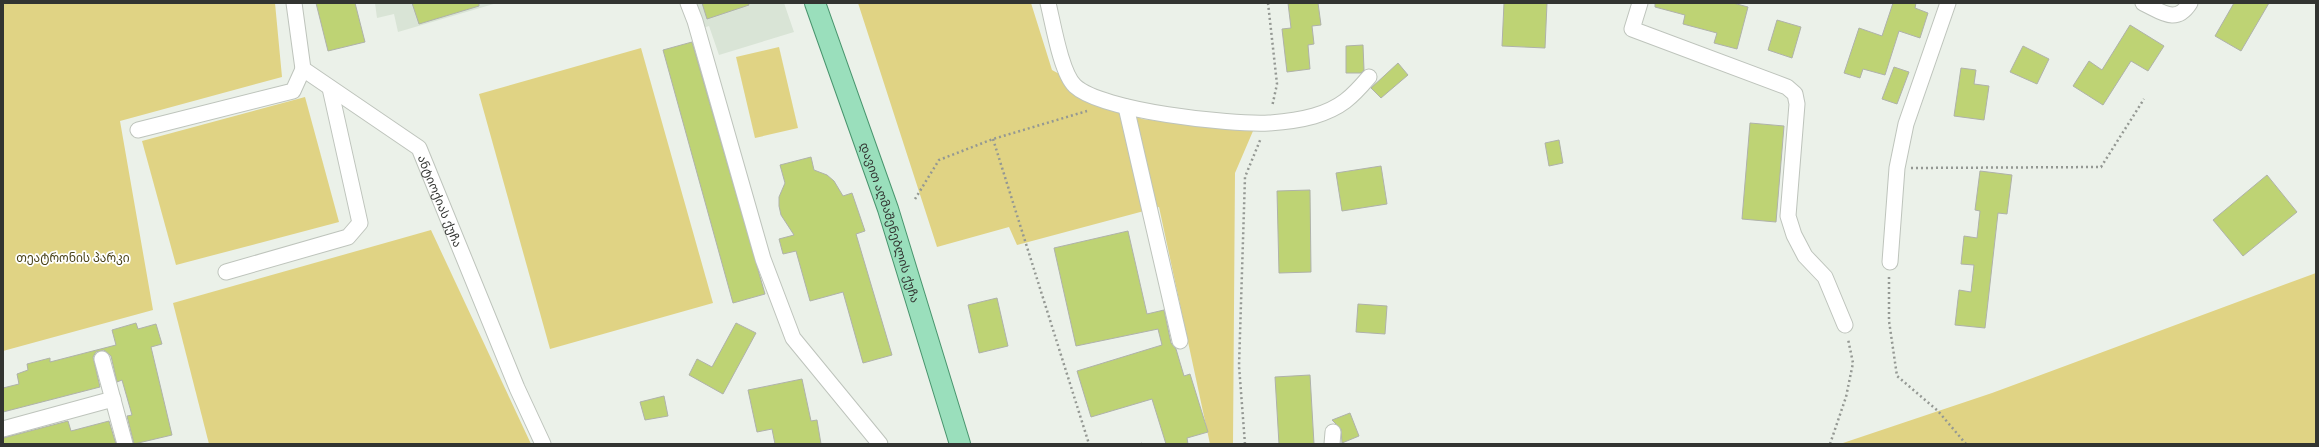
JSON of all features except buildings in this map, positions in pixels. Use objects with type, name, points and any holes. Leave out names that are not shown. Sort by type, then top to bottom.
[{"type":"main road","name":"დავით აღმაშენებლის ქუჩა","points":[[815,3],[888,209],[960,444]]},
{"type":"street","points":[[138,130],[293,91],[304,70],[294,3]]},
{"type":"street","points":[[688,3],[695,21],[763,259],[794,338],[880,444]]},
{"type":"street","points":[[1048,3],[1066,74],[1075,86],[1097,98],[1126,107],[1214,121],[1269,123],[1314,116],[1348,101],[1369,76]]},
{"type":"street","points":[[1640,3],[1632,29],[1787,87],[1794,94],[1797,104],[1788,216],[1794,236],[1805,256],[1825,277],[1844,325]]},
{"type":"street","points":[[1890,262],[1896,168],[1906,124],[1948,3]]},
{"type":"street","points":[[2143,3],[2168,15],[2177,16],[2184,12],[2190,3]]},
{"type":"street","name":"ანტიოქიას ქუჩა","points":[[304,70],[419,148],[517,388],[543,444]]},
{"type":"street","points":[[226,272],[348,237],[360,223],[330,88]]},
{"type":"street","points":[[1126,107],[1180,341]]},
{"type":"street","points":[[102,359],[125,444]]},
{"type":"street","points":[[3,429],[113,399]]},
{"type":"path","points":[[1245,444],[1239,366],[1245,177],[1256,147],[1269,123],[1277,84],[1268,3]]},
{"type":"path","points":[[915,199],[939,160],[993,139],[1088,111],[1097,98]]},
{"type":"path","points":[[1896,168],[2101,167],[2144,99]]},
{"type":"path","points":[[993,139],[1088,444]]},
{"type":"path","points":[[1890,262],[1888,321],[1897,376],[1938,411],[1966,444]]},
{"type":"path","points":[[1830,444],[1846,397],[1853,362],[1844,325]]},
{"type":"shaded area","points":[[375,3],[497,3],[398,32],[394,14],[377,18]]},
{"type":"shaded area","points":[[681,3],[784,3],[794,32],[719,55],[709,26],[690,32]]},
{"type":"green space","name":"თეატრონის პარკი","points":[[3,3],[275,3],[282,77],[120,121],[153,310],[3,351]]},
{"type":"green space","points":[[858,3],[1031,3],[1052,70],[1142,119],[1253,131],[1235,173],[1233,444],[1210,444],[1159,207],[1017,245],[1009,227],[937,247]]},
{"type":"green space","points":[[779,47],[798,128],[755,138],[736,57]]},
{"type":"green space","points":[[641,48],[713,303],[550,349],[479,94]]},
{"type":"green space","points":[[305,97],[339,222],[176,265],[142,141]]},
{"type":"green space","points":[[431,230],[531,444],[209,444],[173,303]]},
{"type":"green space","points":[[2316,273],[2316,444],[1840,444],[1992,393]]}]
